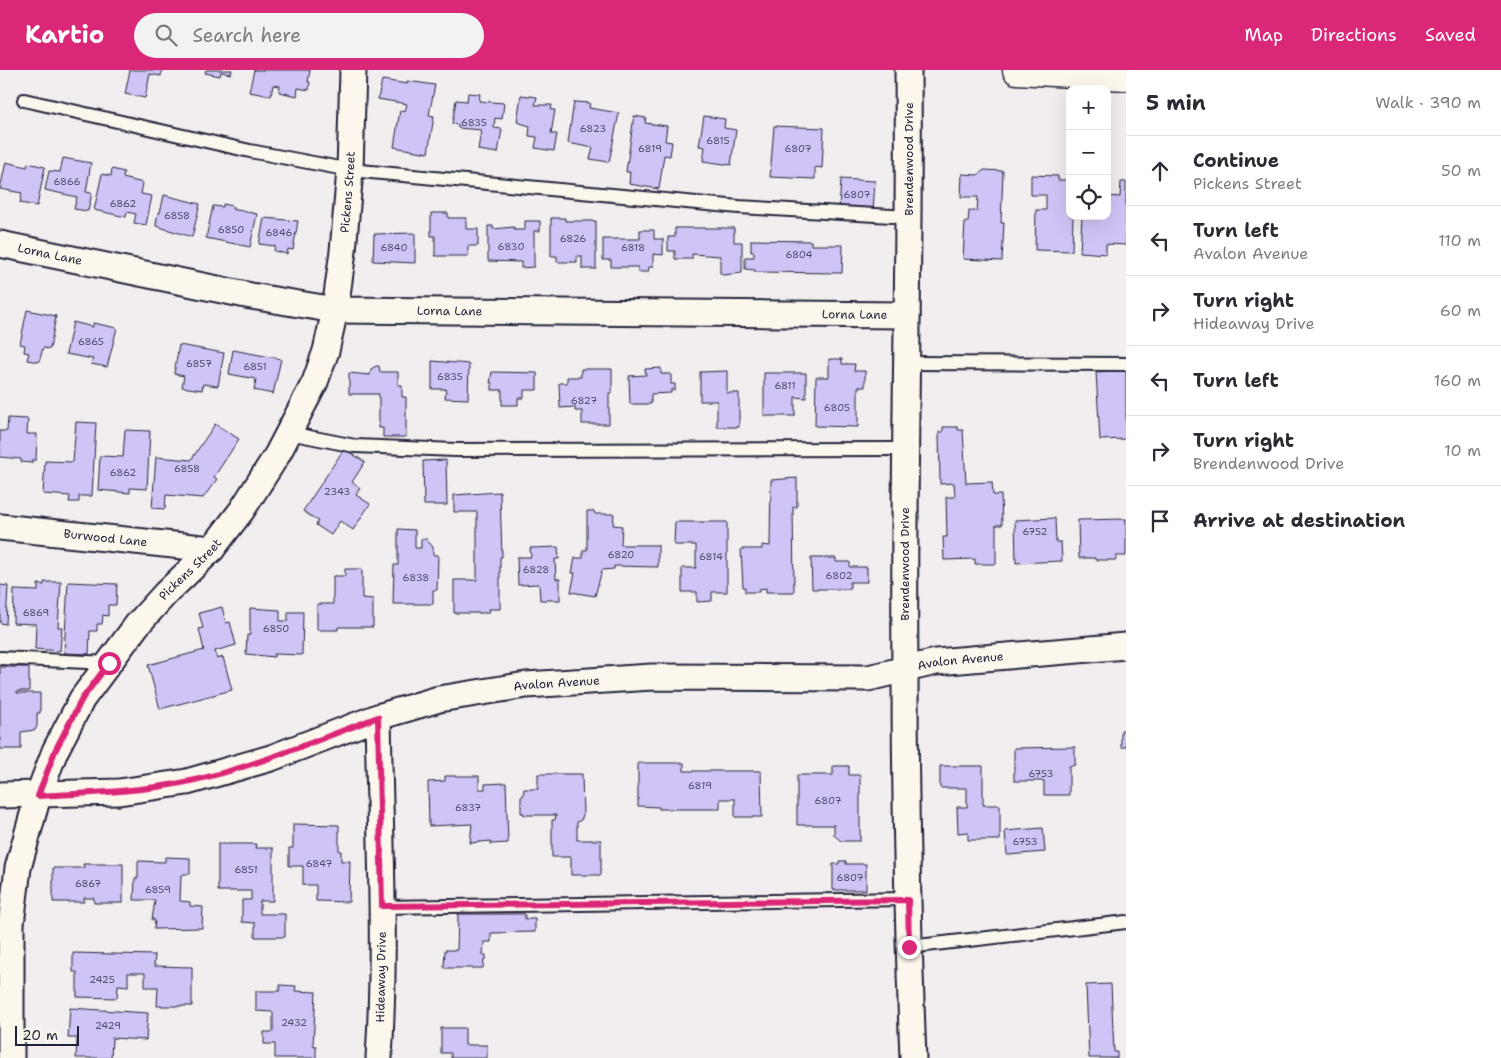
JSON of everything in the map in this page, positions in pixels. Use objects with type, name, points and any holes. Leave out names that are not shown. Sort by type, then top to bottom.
[{"type":"street","name":"Pickens Street","points":[[11,1058],[11,924],[18,868],[38,796],[55,751],[82,699],[137,625],[212,549],[242,510],[277,455],[315,382],[326,350],[336,310],[350,170],[353,70]]},
{"type":"street","name":"Brendenwood Drive","points":[[908,70],[909,217],[905,670],[908,900],[913,1058]]},
{"type":"street","points":[[1017,70],[1084,72],[1126,76]]},
{"type":"street","name":"Lorna Lane","points":[[0,244],[250,296],[336,310],[907,315]]},
{"type":"street","name":"Burwood Lane","points":[[0,527],[212,549]]},
{"type":"street","name":"Avalon Avenue","points":[[0,796],[119,792],[187,782],[271,758],[378,717],[439,699],[526,685],[652,677],[868,678],[936,662],[1126,646]]},
{"type":"street","name":"Hideaway Drive","points":[[378,717],[382,906],[379,1058]]},
{"type":"lane","points":[[24,100],[250,151],[350,170],[739,207],[909,217]]},
{"type":"lane","points":[[907,363],[1126,364]]},
{"type":"lane","points":[[289,433],[355,446],[456,450],[906,449]]},
{"type":"lane","points":[[0,658],[109,663]]},
{"type":"lane","points":[[382,906],[908,900]]},
{"type":"lane","points":[[909,947],[1126,922]]},
{"type":"building","points":[[130,70],[162,70],[161,76],[150,74],[145,98],[125,94]]},
{"type":"building","points":[[206,70],[232,70],[231,74],[221,72],[220,76],[205,73]]},
{"type":"building","points":[[254,70],[310,70],[309,90],[298,88],[297,96],[279,92],[280,86],[273,85],[271,96],[249,92]]},
{"type":"building","points":[[382,80],[407,84],[407,81],[435,85],[429,115],[434,116],[428,153],[394,147],[400,110],[405,111],[407,104],[378,99]]},
{"type":"building","points":[[468,93],[480,94],[479,101],[504,103],[502,119],[495,118],[494,128],[502,129],[498,153],[478,150],[481,130],[458,128],[458,125],[452,124],[456,100],[467,101]]},
{"type":"building","points":[[521,95],[537,97],[535,105],[552,105],[551,110],[555,110],[551,134],[557,134],[554,151],[535,148],[537,137],[529,136],[530,126],[517,122]]},
{"type":"building","points":[[574,102],[590,103],[589,108],[619,113],[609,162],[590,159],[593,148],[568,143]]},
{"type":"building","points":[[634,116],[646,118],[645,123],[667,126],[665,141],[672,142],[670,156],[664,155],[659,189],[629,184],[630,172],[626,172]]},
{"type":"building","points":[[704,116],[725,119],[724,128],[736,130],[731,165],[703,161],[705,147],[699,146]]},
{"type":"building","points":[[774,126],[824,128],[822,168],[815,167],[815,179],[770,177]]},
{"type":"building","points":[[63,158],[91,163],[86,192],[92,193],[88,211],[74,209],[77,197],[45,190],[49,171],[60,172]]},
{"type":"building","points":[[6,162],[27,167],[28,163],[45,167],[37,206],[20,203],[22,193],[0,189]]},
{"type":"building","points":[[112,169],[124,172],[123,178],[143,183],[141,194],[152,196],[146,225],[134,223],[136,214],[127,212],[126,217],[94,210],[102,174],[111,176]]},
{"type":"building","points":[[984,170],[1003,171],[1001,223],[1004,223],[1002,261],[963,259],[965,222],[968,222],[969,211],[977,211],[978,197],[961,197],[962,174],[978,175]]},
{"type":"building","points":[[1031,175],[1058,176],[1058,180],[1066,180],[1066,220],[1073,220],[1072,251],[1035,250],[1036,210],[1046,210],[1046,195],[1031,195]]},
{"type":"building","points":[[841,179],[875,181],[873,212],[839,210]]},
{"type":"building","points":[[1121,182],[1126,182],[1126,245],[1106,244],[1106,254],[1080,252],[1082,220],[1111,220],[1111,196],[1120,197]]},
{"type":"building","points":[[164,195],[200,204],[192,237],[156,226]]},
{"type":"building","points":[[223,204],[233,206],[232,209],[257,214],[250,247],[206,238],[213,206],[223,207]]},
{"type":"building","points":[[431,213],[448,213],[448,218],[466,218],[466,229],[478,229],[478,246],[468,246],[468,256],[435,256],[435,236],[431,236]]},
{"type":"building","points":[[264,218],[298,221],[293,250],[288,249],[287,254],[274,251],[275,246],[259,244]]},
{"type":"building","points":[[551,218],[565,218],[565,221],[596,221],[596,269],[582,269],[582,256],[577,256],[577,262],[557,262],[557,256],[551,256]]},
{"type":"building","points":[[525,221],[540,221],[540,231],[534,231],[534,267],[521,268],[521,262],[488,261],[488,226],[493,226],[493,229],[514,227],[514,230],[525,230]]},
{"type":"building","points":[[675,228],[734,228],[734,242],[742,242],[742,273],[723,275],[720,273],[720,256],[692,254],[692,259],[675,259],[675,251],[668,251],[668,237],[675,237]]},
{"type":"building","points":[[640,230],[654,230],[654,239],[663,239],[663,255],[653,254],[653,267],[649,267],[648,272],[638,272],[638,267],[611,267],[611,260],[603,260],[603,239],[640,239]]},
{"type":"building","points":[[415,233],[415,263],[373,261],[374,234]]},
{"type":"building","points":[[751,240],[811,241],[811,245],[843,245],[842,273],[755,272],[755,270],[745,269],[745,257],[754,257],[754,252],[751,252]]},
{"type":"building","points":[[27,310],[56,316],[50,349],[43,348],[39,362],[27,360],[29,353],[24,352],[25,345],[20,344]]},
{"type":"building","points":[[73,322],[93,327],[93,323],[117,328],[107,367],[91,364],[93,359],[66,354]]},
{"type":"building","points":[[179,345],[224,353],[218,386],[203,384],[202,390],[182,387],[184,376],[174,374]]},
{"type":"building","points":[[233,350],[281,359],[273,394],[254,390],[256,379],[229,374]]},
{"type":"building","points":[[829,359],[842,359],[842,364],[855,364],[854,371],[865,371],[865,387],[858,387],[858,427],[815,426],[816,377],[829,377]]},
{"type":"building","points":[[432,361],[469,364],[468,399],[445,398],[446,389],[432,389]]},
{"type":"building","points":[[379,366],[380,372],[398,372],[398,385],[402,385],[402,397],[406,397],[406,437],[383,437],[383,428],[379,428],[379,394],[349,394],[349,373],[370,375],[371,369]]},
{"type":"building","points":[[661,368],[661,374],[671,374],[671,384],[675,384],[675,390],[671,390],[671,393],[651,394],[651,404],[630,404],[629,376],[646,375],[645,369]]},
{"type":"building","points":[[581,369],[612,369],[612,393],[609,393],[609,424],[582,424],[582,411],[575,411],[575,407],[560,408],[559,383],[567,383],[567,377],[581,377]]},
{"type":"building","points":[[1126,370],[1126,439],[1100,440],[1096,372]]},
{"type":"building","points":[[727,371],[727,393],[739,393],[739,427],[717,427],[717,401],[700,401],[700,372]]},
{"type":"building","points":[[492,372],[537,373],[537,390],[524,390],[524,398],[518,398],[518,405],[502,405],[502,390],[492,390],[492,383],[490,383]]},
{"type":"building","points":[[764,373],[806,373],[806,398],[795,397],[795,416],[764,416]]},
{"type":"building","points":[[8,418],[28,419],[27,434],[37,434],[36,460],[32,460],[32,463],[21,462],[21,459],[0,457],[0,431],[7,431]]},
{"type":"building","points":[[76,422],[96,423],[92,496],[79,496],[79,502],[69,502],[70,496],[43,494],[45,461],[73,462]]},
{"type":"building","points":[[215,424],[239,439],[214,477],[217,479],[203,498],[166,495],[165,509],[152,508],[156,457],[191,460]]},
{"type":"building","points":[[943,427],[958,427],[958,430],[963,430],[966,483],[992,482],[993,495],[1001,495],[1002,525],[996,525],[996,564],[975,564],[975,559],[944,560],[943,537],[947,537],[946,497],[955,497],[954,483],[940,484],[939,432],[943,432]]},
{"type":"building","points":[[125,430],[150,431],[147,489],[130,488],[130,493],[98,490],[100,456],[123,457]]},
{"type":"building","points":[[344,449],[365,462],[352,482],[360,488],[356,495],[370,504],[353,530],[340,521],[331,535],[316,525],[318,521],[303,511]]},
{"type":"building","points":[[446,460],[447,505],[424,505],[423,461]]},
{"type":"building","points":[[797,478],[797,507],[793,507],[794,592],[766,592],[766,588],[759,589],[759,592],[745,592],[745,587],[743,587],[741,549],[762,549],[762,545],[770,546],[771,480]]},
{"type":"building","points":[[500,492],[502,557],[500,557],[500,609],[488,609],[489,613],[454,613],[454,580],[477,580],[477,512],[454,512],[454,495]]},
{"type":"building","points":[[587,511],[594,511],[595,514],[614,514],[613,525],[622,526],[621,545],[658,545],[658,567],[614,566],[614,569],[602,570],[595,596],[571,592],[575,573],[572,573],[575,558],[583,558],[583,550],[587,550]]},
{"type":"building","points":[[1055,518],[1056,542],[1061,542],[1062,561],[1016,563],[1015,520]]},
{"type":"building","points":[[1126,519],[1126,556],[1116,556],[1116,560],[1079,558],[1078,520]]},
{"type":"building","points":[[675,522],[727,522],[727,592],[712,592],[712,601],[697,602],[697,592],[682,592],[682,568],[696,568],[696,545],[674,545]]},
{"type":"building","points":[[398,529],[415,530],[415,548],[421,548],[421,539],[426,539],[433,547],[433,555],[438,555],[437,590],[433,590],[433,604],[393,604],[394,565],[398,565]]},
{"type":"building","points":[[558,547],[559,559],[555,559],[556,579],[560,579],[560,600],[540,600],[539,584],[518,585],[517,557],[531,557],[530,548]]},
{"type":"building","points":[[811,558],[836,558],[836,562],[850,562],[850,567],[867,567],[867,582],[850,582],[850,589],[812,589]]},
{"type":"building","points":[[345,569],[362,569],[362,598],[373,599],[373,627],[338,627],[338,630],[317,630],[317,604],[333,604],[333,576],[345,576]]},
{"type":"building","points":[[44,582],[61,582],[58,627],[62,627],[60,651],[35,649],[36,624],[13,623],[14,590],[38,591],[38,584],[44,585]]},
{"type":"building","points":[[68,582],[117,584],[116,605],[108,605],[108,616],[103,615],[102,624],[97,624],[97,631],[90,631],[89,654],[64,653]]},
{"type":"building","points":[[0,585],[8,586],[6,624],[0,623]]},
{"type":"building","points":[[222,607],[226,623],[230,622],[236,645],[215,651],[217,659],[223,657],[232,690],[160,709],[148,665],[204,650],[199,629],[203,628],[199,613]]},
{"type":"building","points":[[250,608],[280,610],[280,621],[288,621],[288,612],[303,612],[302,655],[274,654],[274,657],[246,654],[247,635],[250,635]]},
{"type":"building","points":[[0,667],[29,667],[29,691],[17,691],[17,693],[40,693],[40,713],[37,713],[37,726],[35,730],[21,732],[21,749],[0,749]]},
{"type":"building","points":[[1121,730],[1126,730],[1126,747],[1121,747]]},
{"type":"building","points":[[1075,747],[1075,765],[1069,766],[1069,795],[1044,795],[1044,781],[1014,781],[1014,748]]},
{"type":"building","points":[[638,763],[684,763],[684,771],[761,771],[762,817],[735,817],[735,799],[720,799],[720,809],[659,809],[659,807],[638,806]]},
{"type":"building","points":[[833,766],[849,766],[849,775],[860,775],[860,841],[841,841],[834,835],[834,825],[797,825],[797,775],[833,775]]},
{"type":"building","points":[[940,766],[983,766],[983,805],[1000,805],[1000,840],[968,840],[968,832],[958,833],[957,807],[967,807],[967,788],[940,788]]},
{"type":"building","points":[[538,774],[582,774],[583,815],[581,820],[577,822],[577,840],[601,840],[601,875],[571,875],[571,857],[552,857],[552,820],[555,820],[556,815],[524,815],[524,813],[521,813],[521,796],[523,796],[524,789],[538,789]]},
{"type":"building","points":[[445,776],[479,776],[479,789],[485,789],[485,784],[506,783],[508,843],[491,844],[491,841],[470,843],[472,824],[429,826],[428,782],[445,781]]},
{"type":"building","points":[[293,824],[339,825],[341,861],[350,861],[349,902],[316,901],[316,885],[303,885],[303,866],[289,866],[289,848],[293,848]]},
{"type":"building","points":[[1043,828],[1045,852],[1007,855],[1005,831]]},
{"type":"building","points":[[218,844],[256,844],[255,848],[273,848],[273,901],[260,901],[260,914],[285,914],[285,937],[255,937],[255,923],[242,922],[242,900],[251,900],[251,891],[218,891]]},
{"type":"building","points":[[165,857],[190,858],[190,874],[181,876],[180,901],[190,902],[190,906],[203,907],[202,928],[154,929],[155,920],[152,920],[155,900],[134,900],[135,878],[138,878],[138,861],[165,862]]},
{"type":"building","points":[[839,861],[846,861],[846,864],[866,864],[866,890],[833,890],[833,864],[839,864]]},
{"type":"building","points":[[83,864],[123,864],[123,903],[94,903],[94,898],[84,898],[84,902],[53,902],[53,868],[84,868]]},
{"type":"building","points":[[458,914],[525,914],[525,919],[535,919],[535,932],[491,933],[491,942],[484,942],[483,955],[486,955],[486,959],[484,959],[483,968],[444,968],[445,950],[457,950]]},
{"type":"building","points":[[73,953],[155,955],[154,966],[192,967],[192,1006],[157,1006],[158,987],[145,987],[145,973],[128,973],[128,986],[118,985],[117,998],[77,997],[77,972],[73,972]]},
{"type":"building","points":[[1111,984],[1114,1052],[1117,1052],[1117,1058],[1089,1058],[1086,985]]},
{"type":"building","points":[[280,985],[296,986],[295,991],[316,992],[313,1045],[316,1046],[316,1058],[275,1058],[275,1044],[264,1044],[264,1032],[273,1032],[273,1012],[256,1011],[256,991],[280,991]]},
{"type":"building","points":[[70,1008],[148,1013],[146,1040],[112,1038],[111,1058],[76,1058],[77,1038],[68,1038]]},
{"type":"building","points":[[441,1028],[465,1028],[465,1045],[487,1045],[487,1058],[451,1058],[451,1053],[441,1053]]},
{"type":"route","points":[[109,663],[82,699],[55,751],[38,796],[119,792],[187,782],[271,758],[378,717],[382,906],[908,900],[909,947]]}]
